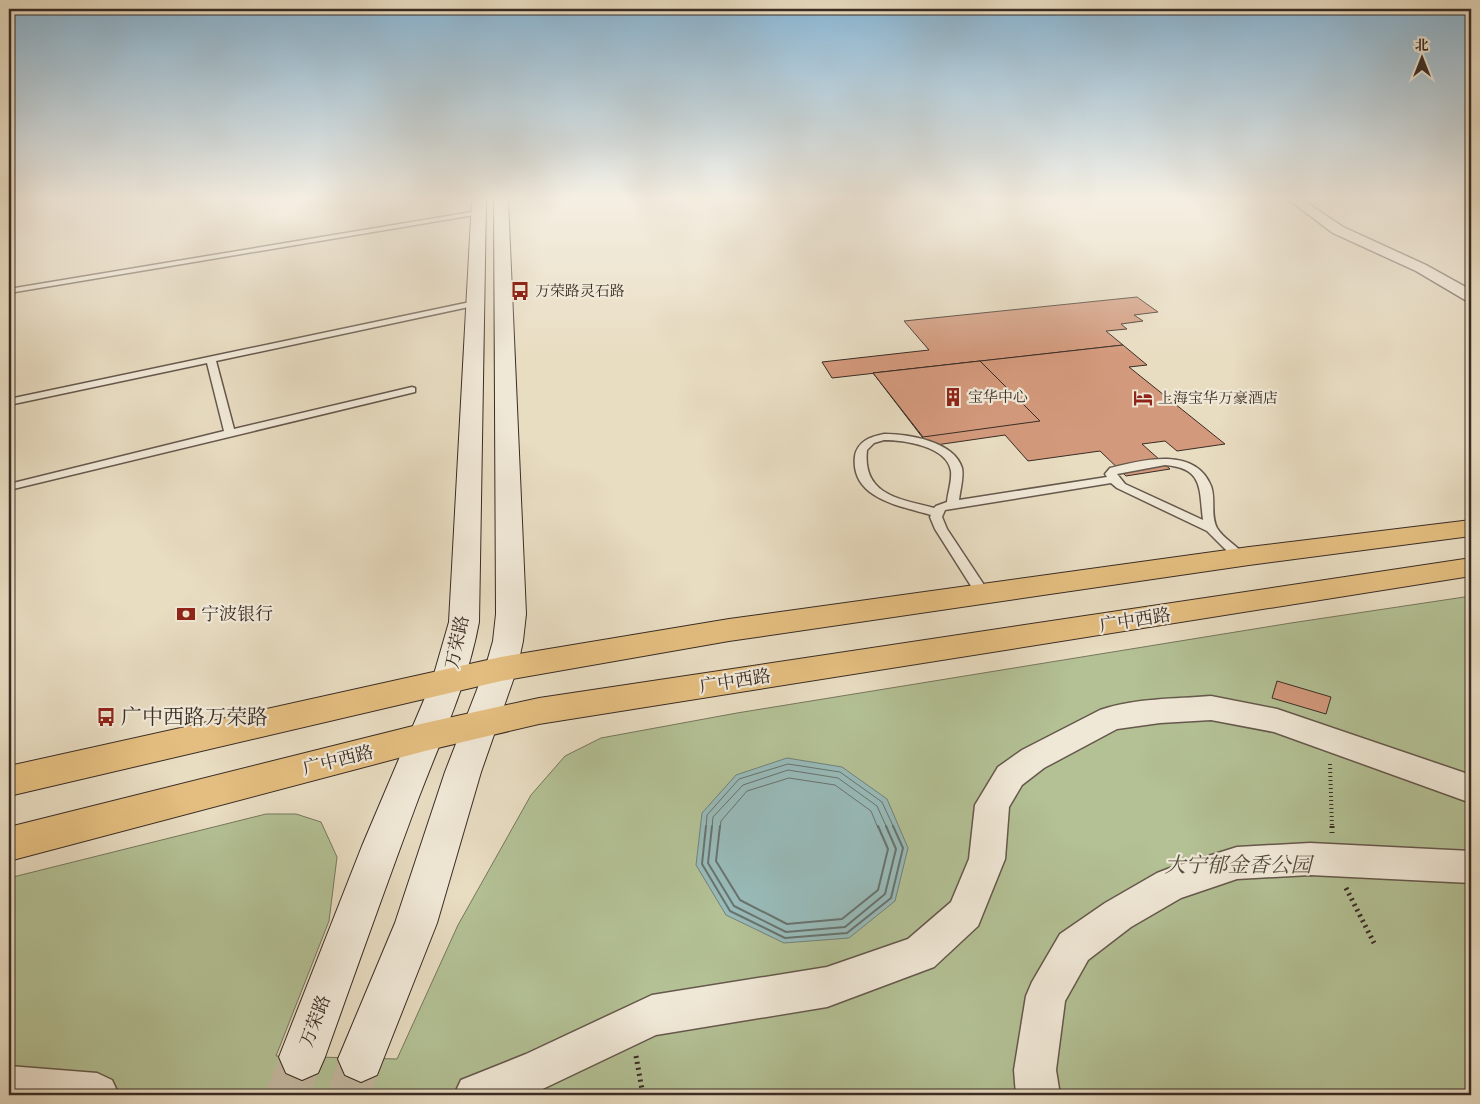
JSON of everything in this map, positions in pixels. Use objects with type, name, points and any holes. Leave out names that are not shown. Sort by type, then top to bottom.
[{"type":"main road","name":"万荣路","points":[[302,1057],[460,650],[464,622],[477,252]]},
{"type":"main road","points":[[361,1058],[416,923],[479,724],[501,669],[508,641],[511,614],[502,252]]},
{"type":"main road","points":[[9,781],[501,669],[728,630],[1241,558],[1471,528]]},
{"type":"main road","name":"广中西路","points":[[9,844],[425,737],[539,711],[1471,567]]},
{"type":"street","points":[[1385,252],[1421,268],[1471,297]]},
{"type":"street","points":[[476,1095],[537,1071],[652,1015],[827,987],[920,954],[965,914],[987,859],[992,805],[1010,776],[1033,759],[1111,718],[1160,711],[1211,708],[1277,720],[1471,789]]},
{"type":"street","points":[[1038,1095],[1035,1070],[1046,996],[1074,947],[1118,915],[1170,885],[1237,863],[1301,859],[1471,867]]},
{"type":"street","points":[[11,1090],[97,1095]]},
{"type":"lane","points":[[9,291],[227,252]]},
{"type":"lane","points":[[9,402],[475,303]]},
{"type":"lane","points":[[211,359],[230,433]]},
{"type":"lane","points":[[9,486],[412,390]]},
{"type":"lane","points":[[938,513],[887,497],[869,486],[861,470],[859,455],[866,442],[880,437],[902,437],[938,448],[949,456],[955,464],[957,474],[954,504]]},
{"type":"lane","points":[[1211,528],[1205,485],[1198,473],[1185,465],[1171,461],[1114,470],[1111,474],[1114,479],[1135,493],[1211,528],[1241,558]]},
{"type":"lane","points":[[983,594],[941,529],[936,516],[940,508],[954,504],[1114,479]]},
{"type":"path","points":[[631,1025],[643,1095]]},
{"type":"green space","name":"大宁郁金香公园","points":[[1471,596],[1471,1095],[9,1095],[9,878],[266,814],[296,814],[321,822],[337,857],[329,921],[276,1056],[397,1059],[458,925],[531,795],[565,756],[601,738],[737,713],[1291,623]]},
{"type":"water","points":[[787,758],[842,767],[887,799],[908,848],[895,901],[849,938],[784,943],[726,915],[696,865],[702,813],[736,775]]},
{"type":"building","points":[[1137,297],[1158,312],[1134,315],[1143,321],[1121,324],[1127,329],[1106,331],[1123,345],[832,378],[822,362],[929,350],[904,321]]},
{"type":"building","points":[[1123,345],[1147,365],[1129,367],[1225,444],[1177,451],[1165,441],[1142,444],[1170,469],[1126,476],[1100,451],[1028,461],[1005,435],[929,446],[873,373]]},
{"type":"building","name":"宝华中心","points":[[980,361],[1040,421],[923,437],[873,373]]},
{"type":"building","points":[[1277,681],[1331,697],[1326,714],[1272,698]]},
{"type":"tunnel","points":[[287,1095],[302,1057]]},
{"type":"tunnel","points":[[349,1095],[361,1059]]},
{"type":"place","name":"万荣路灵石路","points":[[520,291]]},
{"type":"place","name":"宝华中心","points":[[953,397]]},
{"type":"place","name":"上海宝华万豪酒店","points":[[1143,398]]},
{"type":"place","name":"宁波银行","points":[[186,614]]},
{"type":"place","name":"广中西路万荣路","points":[[106,717]]}]
